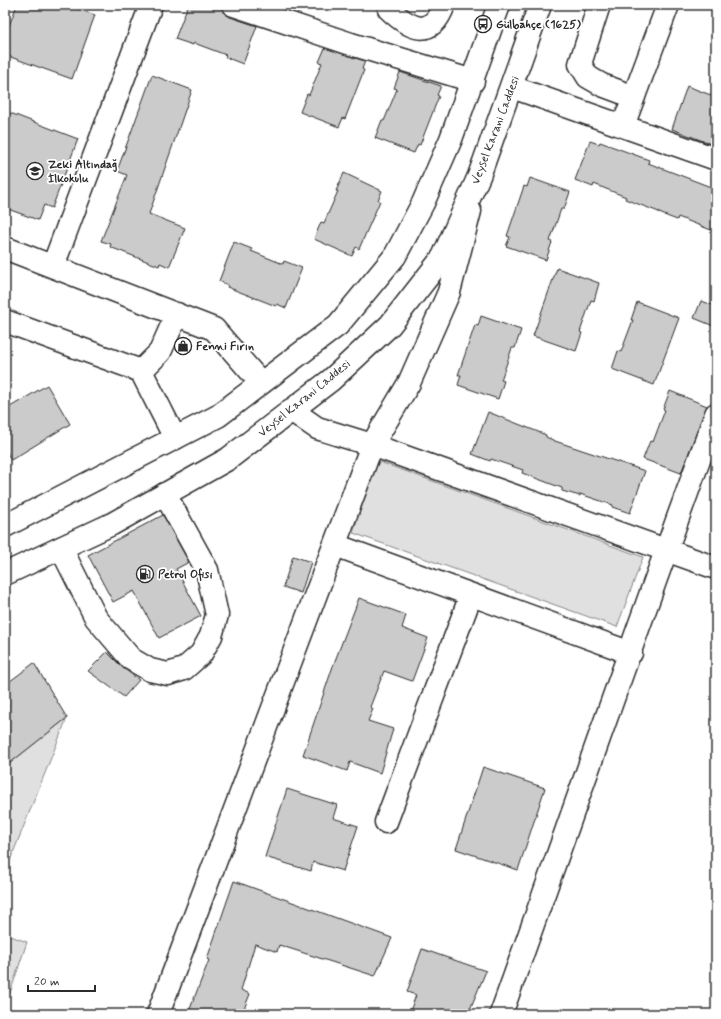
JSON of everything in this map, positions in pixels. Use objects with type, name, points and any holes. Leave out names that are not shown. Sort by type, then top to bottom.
[{"type":"street","points":[[53,266],[151,5]]},
{"type":"street","points":[[234,5],[351,44],[473,81]]},
{"type":"street","points":[[389,5],[389,9],[403,22],[421,29],[429,27],[439,18],[444,5]]},
{"type":"street","points":[[5,526],[218,416],[338,325],[395,256],[436,174],[473,81],[499,5]]},
{"type":"street","name":"Veysel Karani Caddesi","points":[[5,574],[112,524],[228,459],[331,380],[390,325],[443,257],[479,176],[540,5]]},
{"type":"street","points":[[599,5],[580,64],[588,77],[602,85],[634,97]]},
{"type":"street","points":[[623,126],[668,5]]},
{"type":"street","points":[[512,87],[716,159]]},
{"type":"street","points":[[158,1014],[336,545],[372,445],[409,383],[449,292],[479,176]]},
{"type":"street","points":[[5,248],[214,329],[261,383]]},
{"type":"street","points":[[141,371],[160,352],[176,314]]},
{"type":"street","points":[[5,321],[141,371],[174,438]]},
{"type":"street","points":[[291,410],[317,428],[372,445],[716,568]]},
{"type":"street","points":[[502,1014],[666,550],[716,414]]},
{"type":"street","points":[[61,548],[96,618],[131,659],[150,670],[168,674],[184,669],[201,654],[211,636],[217,615],[207,570],[165,494]]},
{"type":"street","points":[[336,545],[631,652]]},
{"type":"street","points":[[386,822],[471,595]]},
{"type":"shaded area","points":[[377,461],[643,557],[617,627],[353,533]]},
{"type":"shaded area","points":[[67,718],[5,873],[5,767]]},
{"type":"shaded area","points":[[5,934],[27,942],[5,1008]]},
{"type":"building","points":[[17,5],[67,5],[95,15],[72,79],[5,55],[5,36]]},
{"type":"building","points":[[188,5],[213,5],[222,8],[225,14],[230,17],[257,26],[243,64],[225,57],[226,55],[194,43],[193,45],[175,39]]},
{"type":"building","points":[[325,48],[365,61],[362,69],[364,70],[345,119],[343,118],[339,127],[300,112],[307,94],[309,95],[322,63],[319,62]]},
{"type":"building","points":[[400,72],[441,86],[437,95],[439,96],[420,145],[418,144],[414,153],[375,138],[382,120],[384,121],[397,89],[394,88]]},
{"type":"building","points":[[152,75],[192,90],[149,214],[185,228],[169,267],[160,263],[159,266],[110,247],[111,244],[101,241],[127,175],[117,171]]},
{"type":"building","points":[[687,86],[716,97],[716,146],[672,129]]},
{"type":"building","name":"Zeki Altındağ İlkokulu","points":[[5,111],[78,139],[52,208],[44,205],[38,220],[5,208]]},
{"type":"building","points":[[590,141],[599,144],[600,142],[649,160],[648,163],[716,189],[716,232],[678,217],[677,220],[659,213],[594,184],[593,187],[575,180]]},
{"type":"building","points":[[344,173],[382,191],[378,200],[380,201],[359,249],[356,247],[352,256],[314,239],[321,222],[324,223]]},
{"type":"building","points":[[530,178],[570,192],[564,209],[561,209],[550,241],[552,242],[546,260],[506,246],[510,237],[507,236],[524,186],[527,187]]},
{"type":"building","points":[[234,242],[252,249],[251,251],[283,264],[284,261],[302,268],[286,308],[277,304],[276,306],[227,287],[228,285],[219,281]]},
{"type":"building","points":[[557,268],[599,283],[594,301],[591,300],[580,332],[582,333],[576,351],[533,336]]},
{"type":"building","points":[[701,301],[716,306],[716,327],[694,318]]},
{"type":"building","points":[[637,302],[679,318],[654,385],[612,369],[618,351],[621,352],[633,320],[631,320]]},
{"type":"building","points":[[481,316],[521,330],[515,348],[512,348],[501,380],[504,381],[498,399],[458,385],[461,375],[458,375],[475,325],[478,326]]},
{"type":"building","points":[[47,385],[70,424],[11,460],[5,449],[5,410]]},
{"type":"building","points":[[670,391],[707,406],[681,473],[643,459],[650,441],[653,442],[665,410],[663,409]]},
{"type":"building","points":[[488,412],[546,435],[546,437],[555,441],[645,471],[630,513],[612,507],[613,505],[580,494],[580,496],[562,491],[562,488],[522,473],[523,470],[491,459],[490,461],[472,454]]},
{"type":"building","points":[[163,515],[189,562],[176,569],[201,616],[159,638],[134,591],[113,602],[88,555]]},
{"type":"building","points":[[293,556],[311,562],[301,593],[283,587]]},
{"type":"building","points":[[359,598],[406,615],[402,628],[428,638],[412,681],[384,671],[370,707],[373,709],[368,721],[393,729],[380,773],[350,762],[347,771],[303,755],[333,666]]},
{"type":"building","points":[[107,652],[122,667],[139,680],[124,697],[88,671]]},
{"type":"building","points":[[34,663],[67,718],[5,767],[5,685]]},
{"type":"building","points":[[483,767],[545,788],[518,870],[456,849]]},
{"type":"building","points":[[287,789],[337,805],[333,818],[358,826],[343,871],[313,862],[311,871],[265,857]]},
{"type":"building","points":[[234,881],[392,938],[375,976],[279,945],[277,952],[255,944],[241,990],[250,994],[242,1014],[188,1014],[209,960],[207,959]]},
{"type":"building","points":[[422,949],[486,971],[468,1014],[409,1014],[416,995],[407,992]]},
{"type":"place","name":"Gülbahçe (1625)","points":[[483,24]]},
{"type":"place","name":"Zeki Altındağ İlkokulu","points":[[35,171]]},
{"type":"place","name":"Fenni Fırın","points":[[183,346]]},
{"type":"place","name":"Petrol Ofisi","points":[[145,574]]}]
